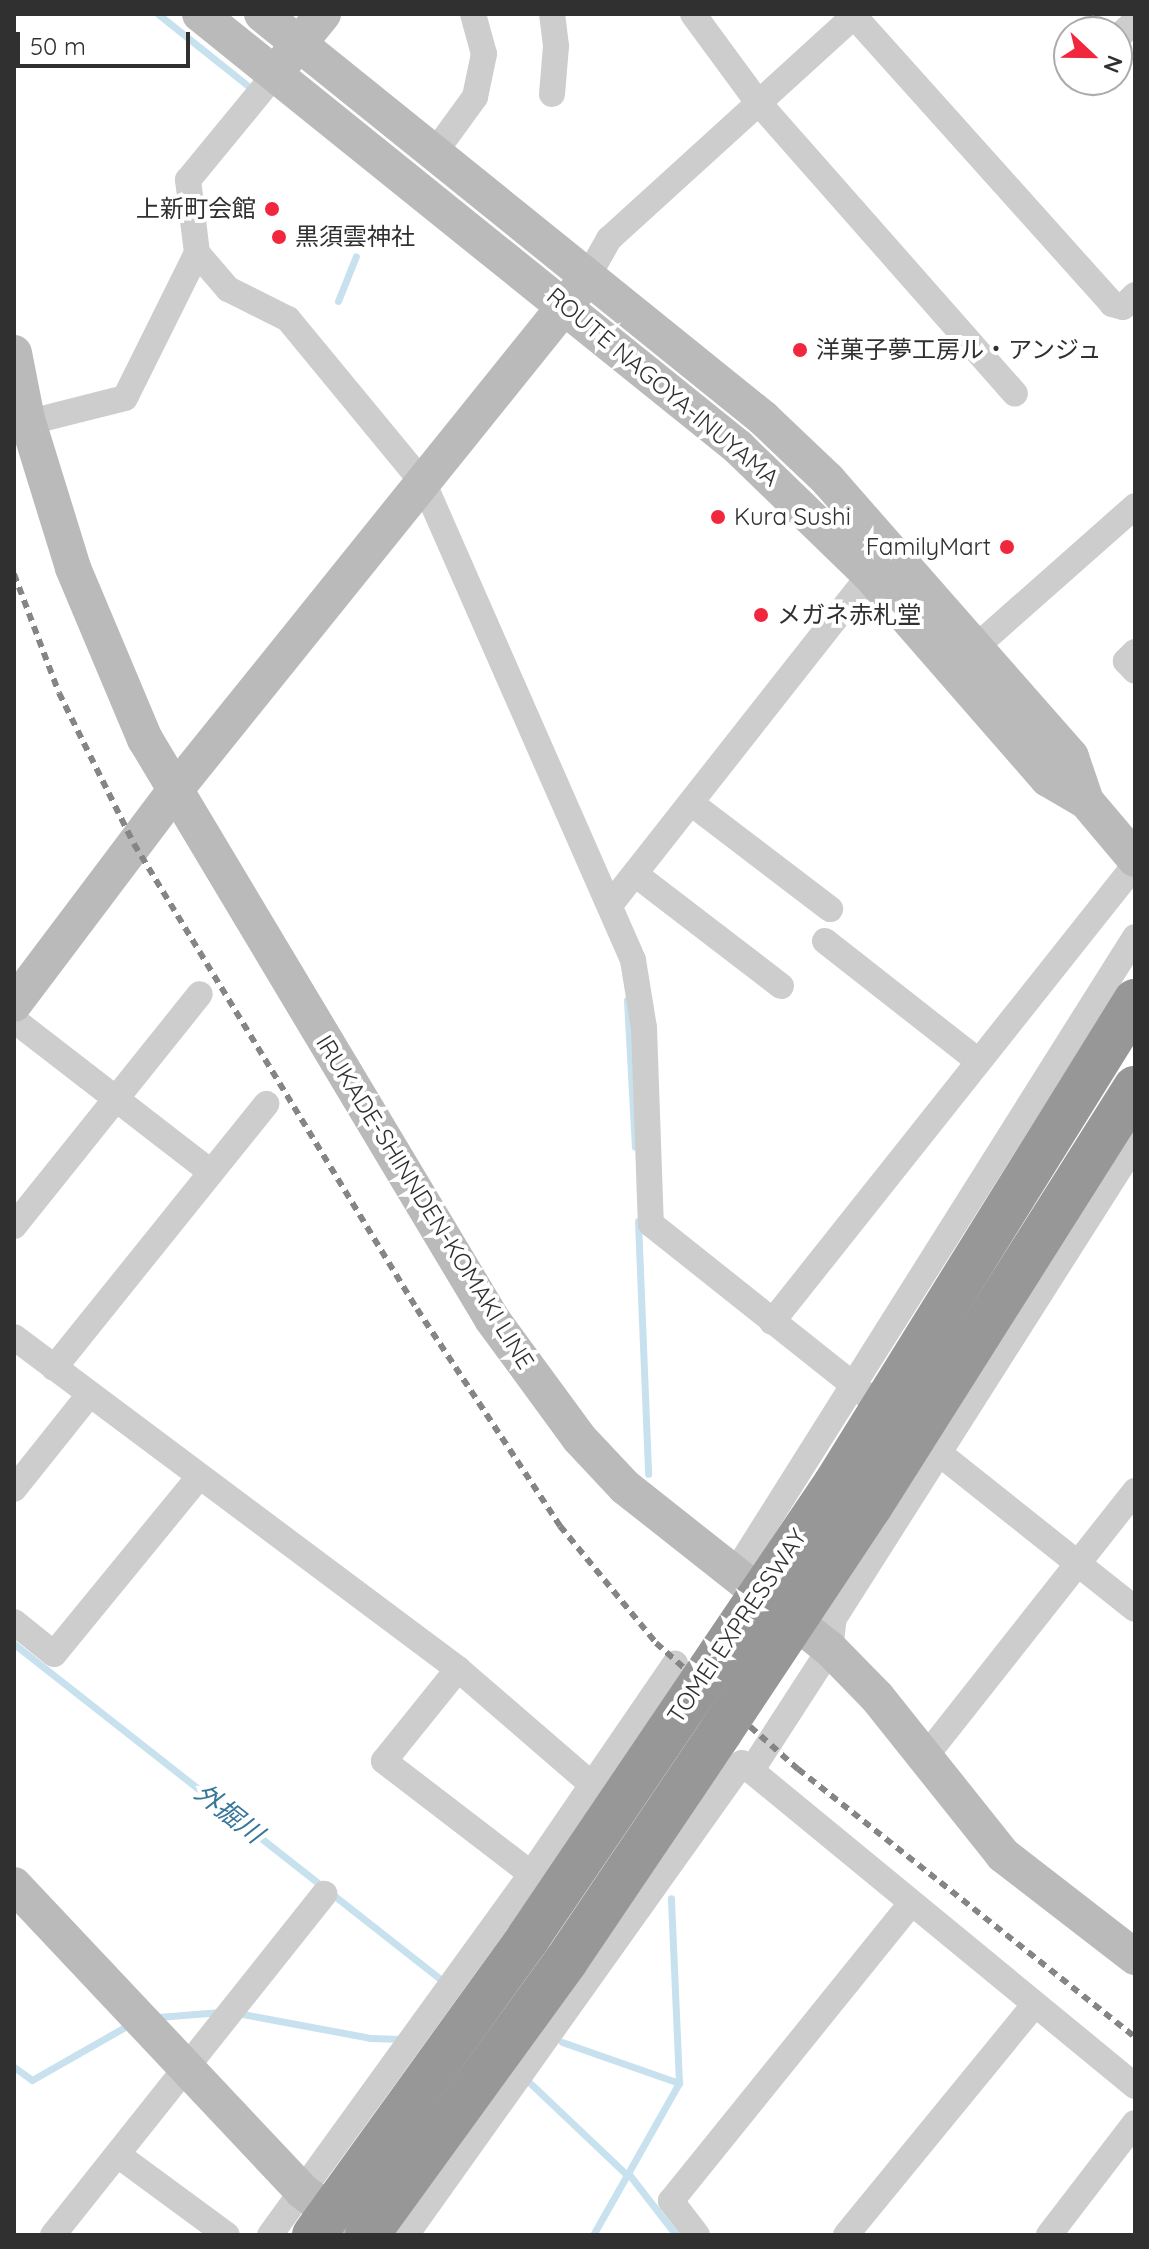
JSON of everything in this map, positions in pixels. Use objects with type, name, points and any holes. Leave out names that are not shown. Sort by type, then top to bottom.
[{"type":"highway","name":"TOMEI EXPRESSWAY","points":[[314,2235],[528,1938],[835,1484],[1135,1001]]},
{"type":"highway","name":"TOMEI EXPRESSWAY","points":[[364,2235],[566,1961],[870,1507],[1135,1088]]},
{"type":"main road","name":"ROUTE NAGOYA-INUYAMA","points":[[200,14],[568,305],[738,447],[870,575],[1048,779],[1086,801],[1135,859]]},
{"type":"main road","name":"ROUTE NAGOYA-INUYAMA","points":[[262,14],[763,418],[828,480],[977,646],[1071,757],[1086,801]]},
{"type":"main road","points":[[276,73],[323,14]]},
{"type":"main road","points":[[14,1004],[176,789],[568,305],[588,276]]},
{"type":"main road","name":"IRUKADE-SHINNDEN-KOMAKI LINE","points":[[14,353],[20,423],[73,568],[145,739],[492,1319],[597,1458],[677,1533],[735,1573],[830,1649],[925,1757],[1003,1855],[1135,1957]]},
{"type":"main road","points":[[14,1885],[302,2191],[364,2235]]},
{"type":"street","points":[[435,152],[475,97],[484,54],[473,14]]},
{"type":"street","points":[[552,14],[556,46],[552,94]]},
{"type":"street","points":[[693,14],[757,101],[1015,394]]},
{"type":"street","points":[[588,276],[609,239],[855,15],[1112,304],[1123,307],[1135,295]]},
{"type":"street","points":[[20,423],[125,398],[197,253],[188,180],[276,73]]},
{"type":"street","points":[[197,253],[228,289],[288,319],[424,484],[633,960],[644,1028],[651,1224],[1135,1609]]},
{"type":"street","points":[[977,646],[1135,506]]},
{"type":"street","points":[[610,905],[870,575]]},
{"type":"street","points":[[1135,652],[1126,661],[1135,671]]},
{"type":"street","points":[[691,803],[830,909]]},
{"type":"street","points":[[772,1322],[977,1060],[1135,865]]},
{"type":"street","points":[[635,874],[781,986]]},
{"type":"street","points":[[735,1573],[991,1174],[1135,937]]},
{"type":"street","points":[[825,941],[977,1060]]},
{"type":"street","points":[[14,1226],[200,994]]},
{"type":"street","points":[[14,1020],[211,1172]]},
{"type":"street","points":[[54,1368],[266,1104]]},
{"type":"street","points":[[751,1771],[830,1649],[834,1618],[1135,1144]]},
{"type":"street","points":[[991,1174],[1082,1228]]},
{"type":"street","points":[[14,1337],[197,1479],[458,1669],[591,1784]]},
{"type":"street","points":[[14,1489],[89,1395]]},
{"type":"street","points":[[14,1622],[54,1654],[197,1479]]},
{"type":"street","points":[[925,1757],[1135,1491]]},
{"type":"street","points":[[270,2235],[531,1874],[675,1664]]},
{"type":"street","points":[[458,1669],[384,1761],[531,1874]]},
{"type":"street","points":[[406,2235],[742,1763],[910,1905],[1135,2086]]},
{"type":"street","points":[[53,2235],[188,2070],[324,1894]]},
{"type":"street","points":[[697,2235],[671,2201],[910,1905]]},
{"type":"street","points":[[846,2235],[1034,2005]]},
{"type":"street","points":[[1060,2231],[1135,2123]]},
{"type":"street","points":[[118,2155],[227,2235]]},
{"type":"waterway","points":[[158,14],[247,85]]},
{"type":"waterway","points":[[338,301],[356,256]]},
{"type":"waterway","points":[[627,1000],[635,1147]]},
{"type":"waterway","points":[[638,1221],[648,1474]]},
{"type":"waterway","name":"外掘川","points":[[14,1644],[444,1982]]},
{"type":"waterway","points":[[593,2235],[679,2083],[671,1898]]},
{"type":"waterway","points":[[158,2017],[221,2012]]},
{"type":"waterway","points":[[237,2013],[370,2038],[402,2039]]},
{"type":"waterway","points":[[14,2067],[32,2080],[125,2027]]},
{"type":"waterway","name":"外掘川","points":[[562,2042],[679,2083]]},
{"type":"waterway","points":[[530,2083],[627,2175]]},
{"type":"waterway","name":"外掘川","points":[[628,2173],[676,2235]]},
{"type":"railway","points":[[14,574],[59,693],[134,844],[417,1309],[560,1526],[656,1643],[798,1769],[1135,2037]]},
{"type":"place","name":"上新町会館","points":[[272,209]]},
{"type":"place","name":"黒須雲神社","points":[[279,237]]},
{"type":"place","name":"洋菓子夢工房ル・アンジュ","points":[[800,350]]},
{"type":"place","name":"Kura Sushi","points":[[718,517]]},
{"type":"place","name":"FamilyMart","points":[[1007,547]]},
{"type":"place","name":"メガネ赤札堂","points":[[761,615]]}]
